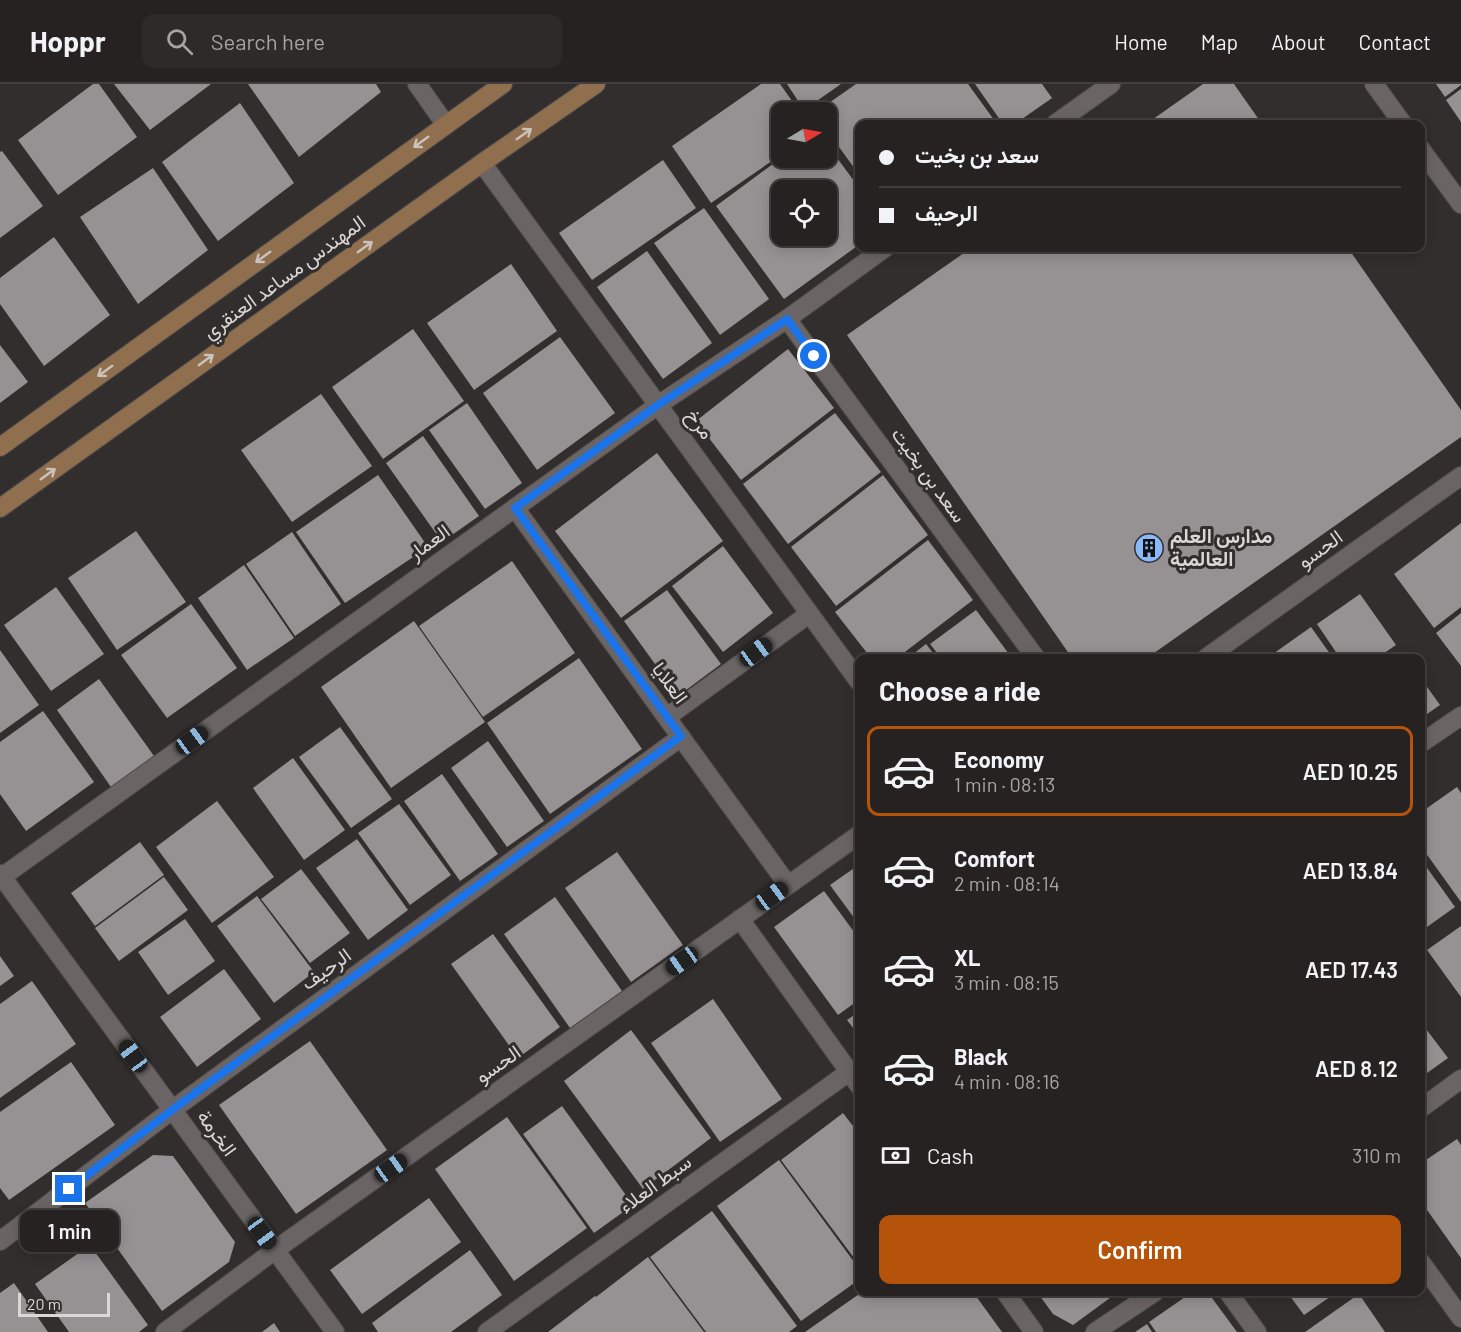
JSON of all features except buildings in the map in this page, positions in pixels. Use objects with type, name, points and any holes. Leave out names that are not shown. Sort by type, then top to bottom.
[{"type":"street","points":[[417,84],[446,124]]},
{"type":"street","name":"المهندس مساعد العنقري","points":[[0,447],[503,84]]},
{"type":"street","name":"المهندس مساعد العنقري","points":[[0,508],[596,84]]},
{"type":"street","points":[[1061,120],[1111,84]]},
{"type":"street","points":[[1374,84],[1400,120]]},
{"type":"street","points":[[1425,155],[1461,204]]},
{"type":"street","name":"مرخ","points":[[482,163],[855,676]]},
{"type":"street","name":"العمار","points":[[1,875],[658,405],[787,319],[879,252]]},
{"type":"street","name":"سعد بن بخيت","points":[[787,319],[1033,654]]},
{"type":"street","name":"الحسو","points":[[1212,654],[1461,476]]},
{"type":"street","name":"العلايا","points":[[515,508],[788,885]]},
{"type":"street","points":[[667,717],[809,614]]},
{"type":"street","points":[[1425,741],[1461,716]]},
{"type":"street","name":"الرحيف","points":[[0,1241],[172,1110],[681,736]]},
{"type":"street","name":"الحسو","points":[[165,1332],[275,1250],[855,838]]},
{"type":"street","name":"الخرمة","points":[[1,875],[335,1332]]},
{"type":"street","points":[[740,920],[854,1080]]},
{"type":"street","points":[[1425,1105],[1461,1079]]},
{"type":"street","name":"سبط العلاء","points":[[487,1332],[854,1080]]},
{"type":"street","points":[[1425,1268],[1461,1318]]},
{"type":"street","points":[[1008,1296],[1034,1332]]},
{"type":"street","points":[[1095,1332],[1149,1296]]},
{"type":"street","points":[[1231,1296],[1257,1332]]},
{"type":"place","name":"مدارس العلم العالمية","points":[[1149,548]]},
{"type":"route","points":[[69,1189],[172,1110],[681,736],[515,508],[658,405],[787,319],[814,356]]}]
